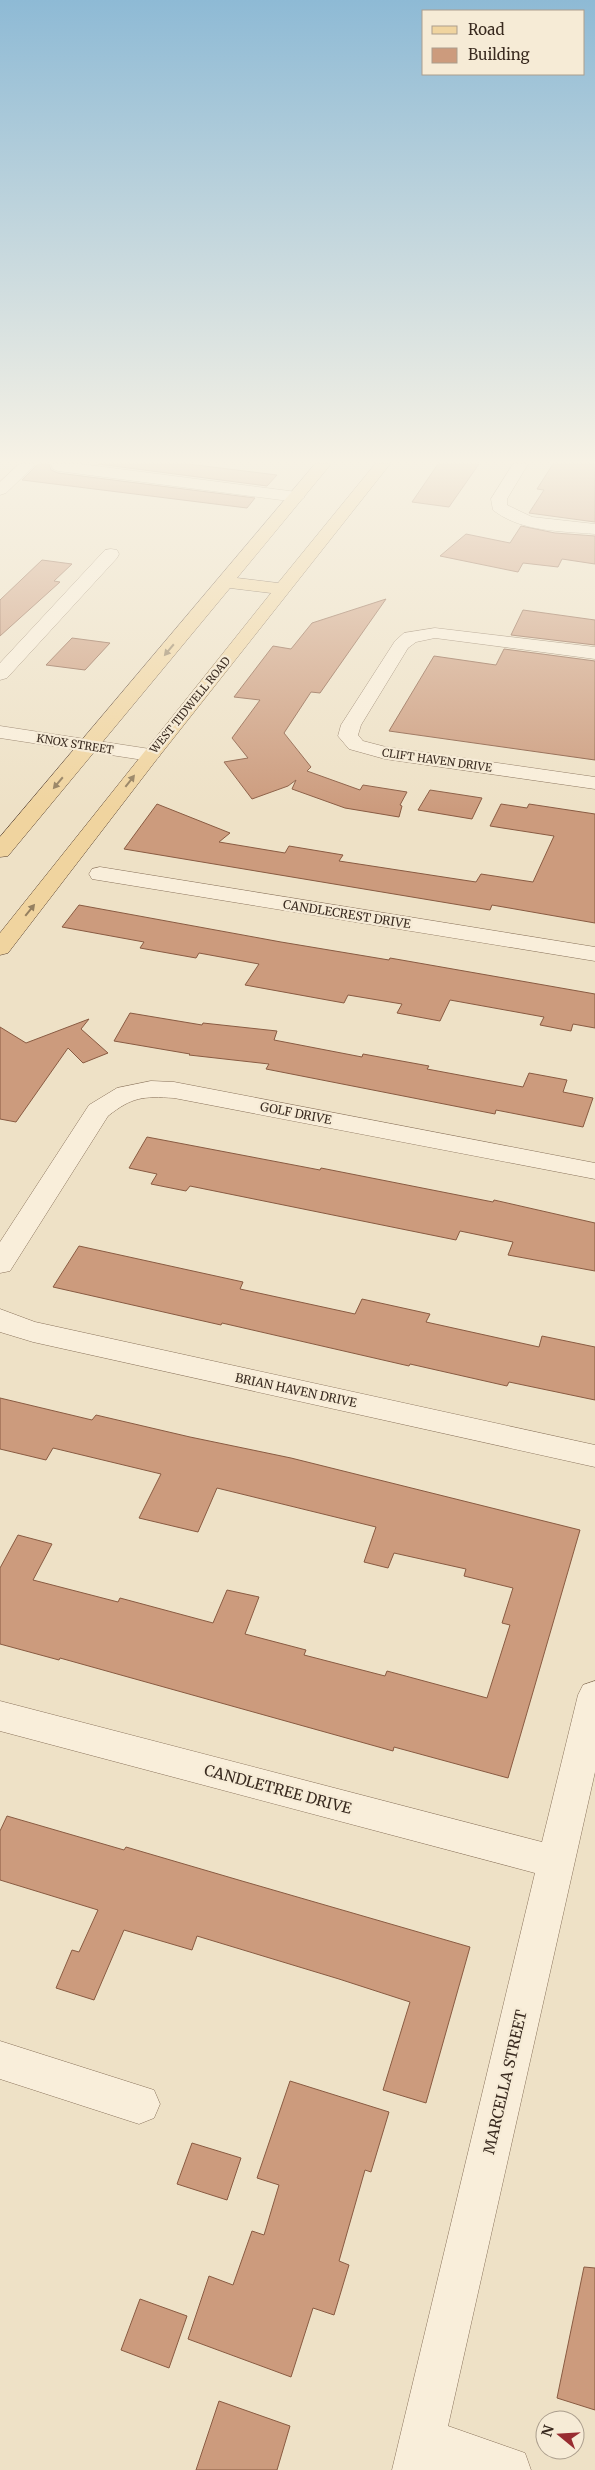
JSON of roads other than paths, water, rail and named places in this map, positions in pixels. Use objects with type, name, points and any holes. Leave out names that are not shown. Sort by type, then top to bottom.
[{"type":"main road","points":[[0,851],[228,579]]},
{"type":"main road","name":"WEST TIDWELL ROAD","points":[[0,948],[150,755],[291,579]]},
{"type":"main road","points":[[226,582],[283,589]]},
{"type":"street","points":[[0,674],[88,579]]},
{"type":"street","name":"CLIFT HAVEN DRIVE","points":[[595,653],[451,634],[422,634],[410,637],[401,645],[350,725],[348,736],[356,745],[385,753],[595,783]]},
{"type":"street","name":"KNOX STREET","points":[[0,732],[150,755]]},
{"type":"street","name":"CANDLECREST DRIVE","points":[[100,874],[595,954]]},
{"type":"street","name":"GOLF DRIVE","points":[[0,1264],[98,1111],[117,1096],[141,1089],[174,1090],[595,1171]]},
{"type":"street","name":"BRIAN HAVEN DRIVE","points":[[0,1319],[7,1324],[33,1332],[595,1456]]},
{"type":"street","name":"MARCELLA STREET","points":[[419,2455],[595,1695]]},
{"type":"street","name":"CANDLETREE DRIVE","points":[[0,1716],[555,1862]]},
{"type":"street","points":[[0,2060],[139,2104]]},
{"type":"street","points":[[419,2455],[508,2470]]}]
